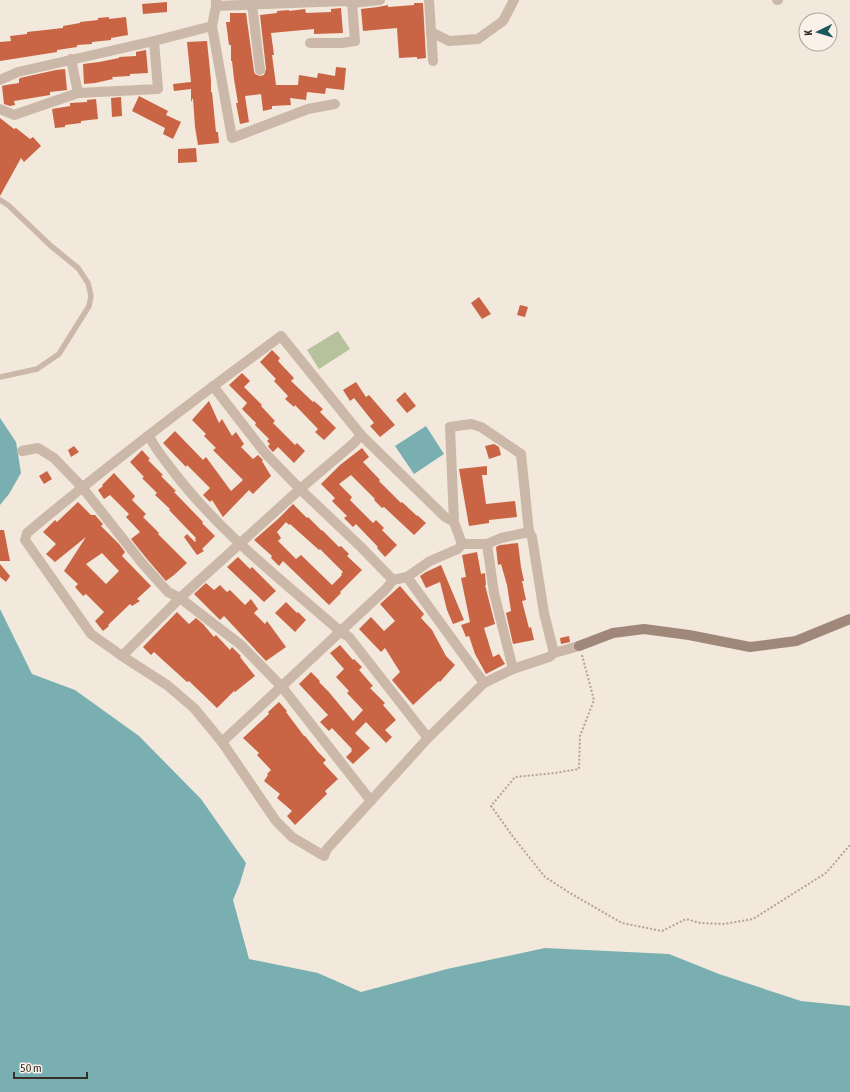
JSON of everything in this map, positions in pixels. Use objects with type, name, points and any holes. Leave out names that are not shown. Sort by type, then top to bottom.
[{"type":"main road","points":[[579,646],[613,633],[644,629],[689,635],[750,647],[796,641],[850,619]]},
{"type":"street","points":[[335,104],[308,109],[232,138],[212,26],[216,3],[252,4],[345,1],[352,3],[380,0]]},
{"type":"street","points":[[429,0],[433,61]]},
{"type":"street","points":[[431,32],[449,41],[478,39],[503,21],[514,0]]},
{"type":"street","points":[[310,43],[342,43],[354,41],[352,3]]},
{"type":"street","points":[[252,4],[260,70]]},
{"type":"street","points":[[0,80],[18,72],[154,41],[212,26]]},
{"type":"street","points":[[0,109],[14,114],[78,93],[158,89],[154,41]]},
{"type":"street","points":[[71,59],[78,93]]},
{"type":"street","points":[[454,522],[445,517],[361,435],[282,336],[213,386],[82,487],[27,533],[25,540],[91,634],[167,685],[194,708],[222,742],[276,821],[292,837],[324,856],[327,849],[428,738],[484,683],[512,669],[549,657],[554,653],[579,646]]},
{"type":"street","points":[[213,386],[265,453],[393,580]]},
{"type":"street","points":[[462,544],[454,522],[450,427],[471,424],[481,427],[521,454],[530,532],[544,613],[554,653]]},
{"type":"street","points":[[122,656],[180,598],[300,489],[354,443],[361,435]]},
{"type":"street","points":[[149,436],[153,445],[188,490],[240,544],[341,632],[349,637],[428,738]]},
{"type":"street","points":[[22,451],[38,448],[54,458],[82,487],[142,563],[168,592],[180,598],[241,646],[282,687],[371,801]]},
{"type":"street","points":[[462,544],[487,544],[501,538],[530,532]]},
{"type":"street","points":[[222,742],[341,632],[386,589],[393,580],[407,577],[430,561],[458,549],[462,544]]},
{"type":"street","points":[[487,544],[494,593],[512,669]]},
{"type":"street","points":[[407,577],[484,683]]},
{"type":"lane","points":[[0,200],[8,205],[51,246],[78,268],[88,283],[91,296],[89,306],[59,354],[37,369],[0,377]]},
{"type":"path","points":[[579,646],[584,658],[594,700],[580,736],[579,769],[515,777],[491,806],[545,877],[622,922],[662,931],[686,919],[700,923],[724,924],[753,918],[826,873],[850,845]]},
{"type":"green space","points":[[338,331],[350,349],[319,369],[307,350]]},
{"type":"water","points":[[0,418],[16,442],[21,473],[9,494],[0,505]]},
{"type":"water","points":[[426,426],[444,454],[414,474],[395,446]]},
{"type":"water","points":[[0,609],[32,674],[75,690],[139,736],[201,799],[246,863],[233,900],[249,959],[318,973],[361,992],[447,969],[545,948],[669,954],[719,974],[801,1001],[850,1006],[850,1092],[0,1092]]},
{"type":"building","points":[[167,2],[167,12],[143,14],[142,4]]},
{"type":"building","points":[[414,3],[423,3],[426,58],[399,58],[397,28],[363,31],[361,9],[388,5],[388,7],[414,5]]},
{"type":"building","points":[[341,8],[343,33],[314,34],[314,29],[271,33],[276,85],[298,85],[299,75],[317,78],[318,73],[335,76],[336,67],[346,68],[344,90],[326,88],[325,94],[307,92],[306,100],[290,98],[291,105],[272,106],[272,109],[263,111],[261,94],[245,96],[249,122],[240,124],[231,61],[231,45],[229,45],[226,22],[230,22],[230,13],[246,13],[254,71],[255,74],[260,76],[264,75],[266,69],[260,15],[277,13],[277,11],[305,9],[306,13],[331,12],[331,9]]},
{"type":"building","points":[[109,17],[109,19],[126,17],[128,35],[111,38],[111,40],[92,42],[92,44],[77,45],[77,47],[57,50],[57,52],[0,61],[0,42],[11,41],[10,36],[27,34],[27,32],[63,28],[63,26]]},
{"type":"building","points":[[207,41],[211,92],[216,132],[218,132],[219,143],[198,145],[193,98],[191,102],[191,89],[174,91],[173,84],[191,82],[187,42]]},
{"type":"building","points":[[146,50],[148,73],[112,77],[113,79],[84,84],[83,64],[119,57],[136,56],[136,52]]},
{"type":"building","points":[[65,69],[67,90],[50,92],[50,95],[14,101],[15,105],[10,106],[4,104],[2,86],[19,83],[20,78]]},
{"type":"building","points":[[139,96],[168,111],[166,115],[181,122],[173,139],[163,134],[165,128],[132,111]]},
{"type":"building","points":[[121,97],[122,116],[112,117],[111,98]]},
{"type":"building","points":[[96,99],[98,119],[81,121],[81,123],[55,128],[52,109],[70,106],[70,103],[87,102],[87,100]]},
{"type":"building","points":[[0,118],[30,139],[33,137],[41,146],[24,162],[21,158],[0,196]]},
{"type":"building","points":[[196,148],[197,162],[178,163],[178,149]]},
{"type":"building","points":[[479,297],[491,314],[482,319],[471,303]]},
{"type":"building","points":[[520,305],[528,307],[525,317],[517,315]]},
{"type":"building","points":[[272,350],[280,358],[278,361],[294,378],[291,381],[313,402],[314,401],[323,409],[320,412],[336,428],[324,440],[315,432],[318,429],[295,405],[294,407],[285,399],[288,396],[274,381],[276,379],[260,362]]},
{"type":"building","points":[[242,373],[250,381],[244,387],[275,421],[273,423],[295,445],[297,443],[305,451],[294,463],[278,447],[273,452],[270,449],[268,446],[270,444],[267,441],[269,439],[242,409],[247,403],[229,385]]},
{"type":"building","points":[[356,382],[366,397],[369,395],[395,425],[380,437],[370,426],[374,423],[354,398],[350,401],[343,390]]},
{"type":"building","points":[[405,392],[416,406],[407,413],[396,400]]},
{"type":"building","points":[[209,401],[219,423],[222,419],[232,436],[236,432],[244,444],[241,447],[253,459],[258,455],[263,460],[262,461],[271,476],[253,494],[249,490],[223,517],[212,500],[210,502],[203,495],[210,488],[187,465],[186,467],[163,443],[175,431],[203,460],[206,457],[231,491],[243,480],[213,450],[216,448],[204,436],[206,434],[192,420]]},
{"type":"building","points":[[494,444],[499,447],[501,455],[489,459],[485,446]]},
{"type":"building","points":[[74,446],[79,452],[71,457],[68,450]]},
{"type":"building","points":[[362,448],[369,457],[363,462],[380,480],[379,481],[401,503],[402,502],[426,523],[414,535],[384,507],[382,508],[351,475],[339,484],[352,497],[350,500],[373,523],[376,520],[384,528],[382,530],[397,545],[385,557],[377,548],[378,547],[356,524],[353,527],[344,518],[347,516],[332,501],[335,498],[321,484],[340,465]]},
{"type":"building","points":[[142,450],[150,459],[148,460],[163,475],[161,476],[176,491],[174,492],[215,536],[202,549],[204,551],[197,555],[184,537],[187,534],[195,542],[196,538],[155,495],[157,493],[142,478],[144,477],[130,462]]},
{"type":"building","points":[[487,466],[487,475],[482,475],[486,504],[515,501],[517,517],[489,520],[489,523],[469,526],[459,469]]},
{"type":"building","points":[[47,471],[52,479],[44,484],[39,476]]},
{"type":"building","points":[[114,473],[135,496],[132,500],[146,514],[143,517],[187,563],[166,581],[131,539],[140,532],[126,517],[129,514],[110,495],[104,499],[98,490]]},
{"type":"building","points":[[78,502],[91,515],[95,515],[103,524],[101,526],[125,552],[122,556],[151,586],[137,599],[140,601],[132,606],[130,604],[103,631],[95,621],[104,612],[86,594],[83,596],[75,587],[78,584],[64,571],[86,537],[55,562],[46,554],[56,544],[43,532],[55,520],[57,522]],"holes":[[[102,553],[119,571],[106,584],[86,564]]]},
{"type":"building","points":[[293,504],[339,547],[341,546],[349,554],[347,556],[362,570],[329,605],[283,561],[279,566],[271,558],[272,556],[254,540]],"holes":[[[286,522],[289,525],[290,524],[319,550],[320,549],[343,572],[332,585],[301,555],[296,559],[278,541],[281,538],[277,532]]]},
{"type":"building","points":[[0,530],[4,530],[10,561],[0,561]]},
{"type":"building","points":[[518,543],[524,581],[522,581],[526,600],[522,601],[529,628],[531,627],[534,640],[513,644],[506,613],[511,611],[507,585],[501,564],[498,565],[496,547],[500,545]]},
{"type":"building","points":[[477,552],[481,574],[485,573],[485,585],[495,624],[484,628],[493,657],[499,654],[505,664],[486,674],[475,654],[469,636],[466,637],[461,625],[470,622],[461,578],[466,577],[462,555]]},
{"type":"building","points":[[238,557],[250,569],[252,567],[276,591],[264,602],[227,567]]},
{"type":"building","points":[[0,564],[10,576],[6,582],[0,577]]},
{"type":"building","points":[[441,565],[464,620],[453,624],[447,610],[440,582],[426,588],[420,576]]},
{"type":"building","points":[[206,583],[214,590],[220,585],[227,592],[230,590],[245,605],[251,599],[258,609],[254,613],[265,624],[267,621],[286,647],[266,661],[224,616],[220,620],[194,594]]},
{"type":"building","points":[[400,586],[424,614],[421,618],[432,630],[446,656],[455,665],[440,682],[439,681],[413,705],[392,680],[400,672],[385,648],[381,652],[359,629],[371,617],[384,631],[395,621],[380,604]]},
{"type":"building","points":[[286,602],[306,620],[295,632],[275,613]]},
{"type":"building","points":[[177,612],[189,624],[196,618],[214,637],[216,635],[230,650],[232,647],[241,656],[240,657],[255,676],[235,692],[234,691],[217,708],[189,681],[187,682],[154,652],[151,655],[143,647]]},
{"type":"building","points":[[569,636],[570,642],[561,644],[560,638]]},
{"type":"building","points":[[340,645],[353,660],[354,659],[362,667],[359,670],[373,686],[370,688],[385,703],[383,705],[396,720],[385,730],[392,737],[386,743],[366,722],[355,733],[370,748],[353,764],[346,757],[352,749],[332,728],[329,731],[320,722],[328,715],[299,684],[311,672],[353,721],[363,710],[347,693],[349,691],[336,677],[344,669],[330,653]]},
{"type":"building","points":[[279,702],[304,736],[326,760],[323,763],[338,779],[325,791],[327,794],[295,825],[287,816],[292,811],[277,798],[280,794],[264,781],[268,775],[267,774],[271,770],[257,755],[259,753],[243,738],[269,714],[268,712]]}]
